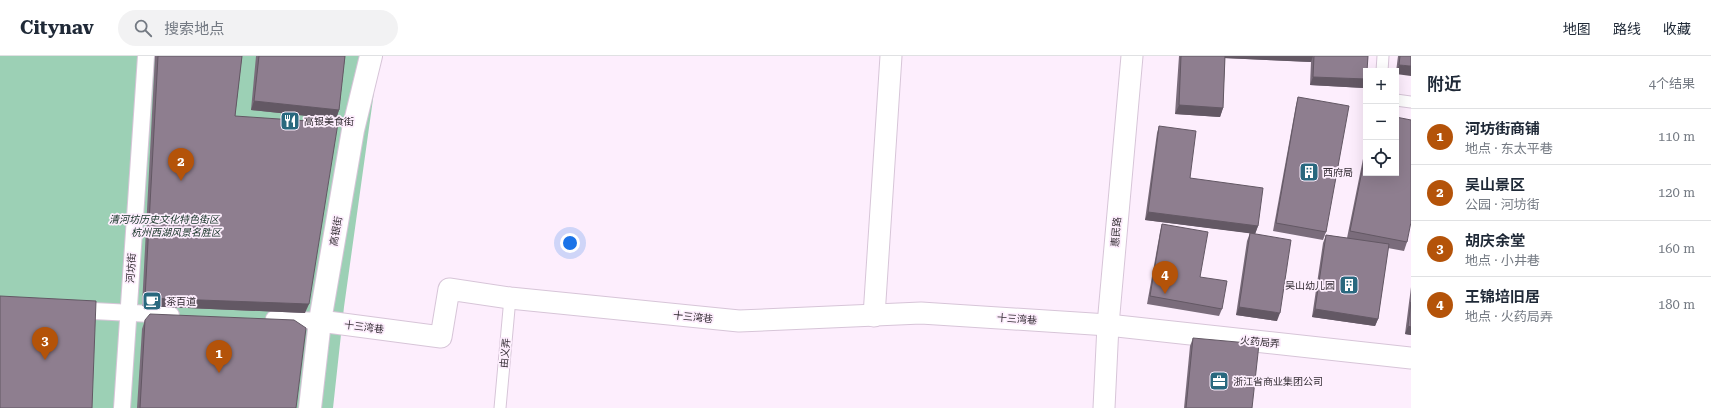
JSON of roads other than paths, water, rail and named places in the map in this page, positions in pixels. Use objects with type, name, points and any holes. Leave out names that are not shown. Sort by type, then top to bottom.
[{"type":"street","name":"河坊街","points":[[122,408],[146,56]]},
{"type":"street","name":"高银街","points":[[310,408],[320,321],[353,130],[371,56]]},
{"type":"street","points":[[874,316],[892,56]]},
{"type":"street","name":"惠民路","points":[[1104,408],[1108,325],[1132,56]]},
{"type":"street","name":"十三湾巷","points":[[320,321],[442,337],[449,289],[510,298],[739,321],[921,313],[1108,325]]},
{"type":"street","points":[[60,309],[128,314],[189,316]]},
{"type":"street","points":[[259,319],[320,321]]},
{"type":"street","name":"火药局弄","points":[[1108,325],[1411,358]]},
{"type":"lane","points":[[1382,68],[1383,56]]},
{"type":"lane","points":[[1399,100],[1411,102]]},
{"type":"lane","name":"由义弄","points":[[500,408],[510,298]]},
{"type":"place","name":"高银美食街","points":[[290,121]]},
{"type":"place","name":"西府局","points":[[1309,172]]},
{"type":"place","name":"吴山景区","points":[[181,181]]},
{"type":"place","name":"吴山幼儿园","points":[[1349,285]]},
{"type":"place","name":"王锦培旧居","points":[[1165,294]]},
{"type":"place","name":"茶百道","points":[[152,301]]},
{"type":"place","name":"胡庆余堂","points":[[45,360]]},
{"type":"place","name":"河坊街商铺","points":[[219,373]]},
{"type":"place","name":"浙江省商业集团公司","points":[[1219,381]]},
{"type":"park label","name":"清河坊历史文化特色街区","points":[[164,219]]},
{"type":"park label","name":"杭州西湖风景名胜区","points":[[176,232]]}]
